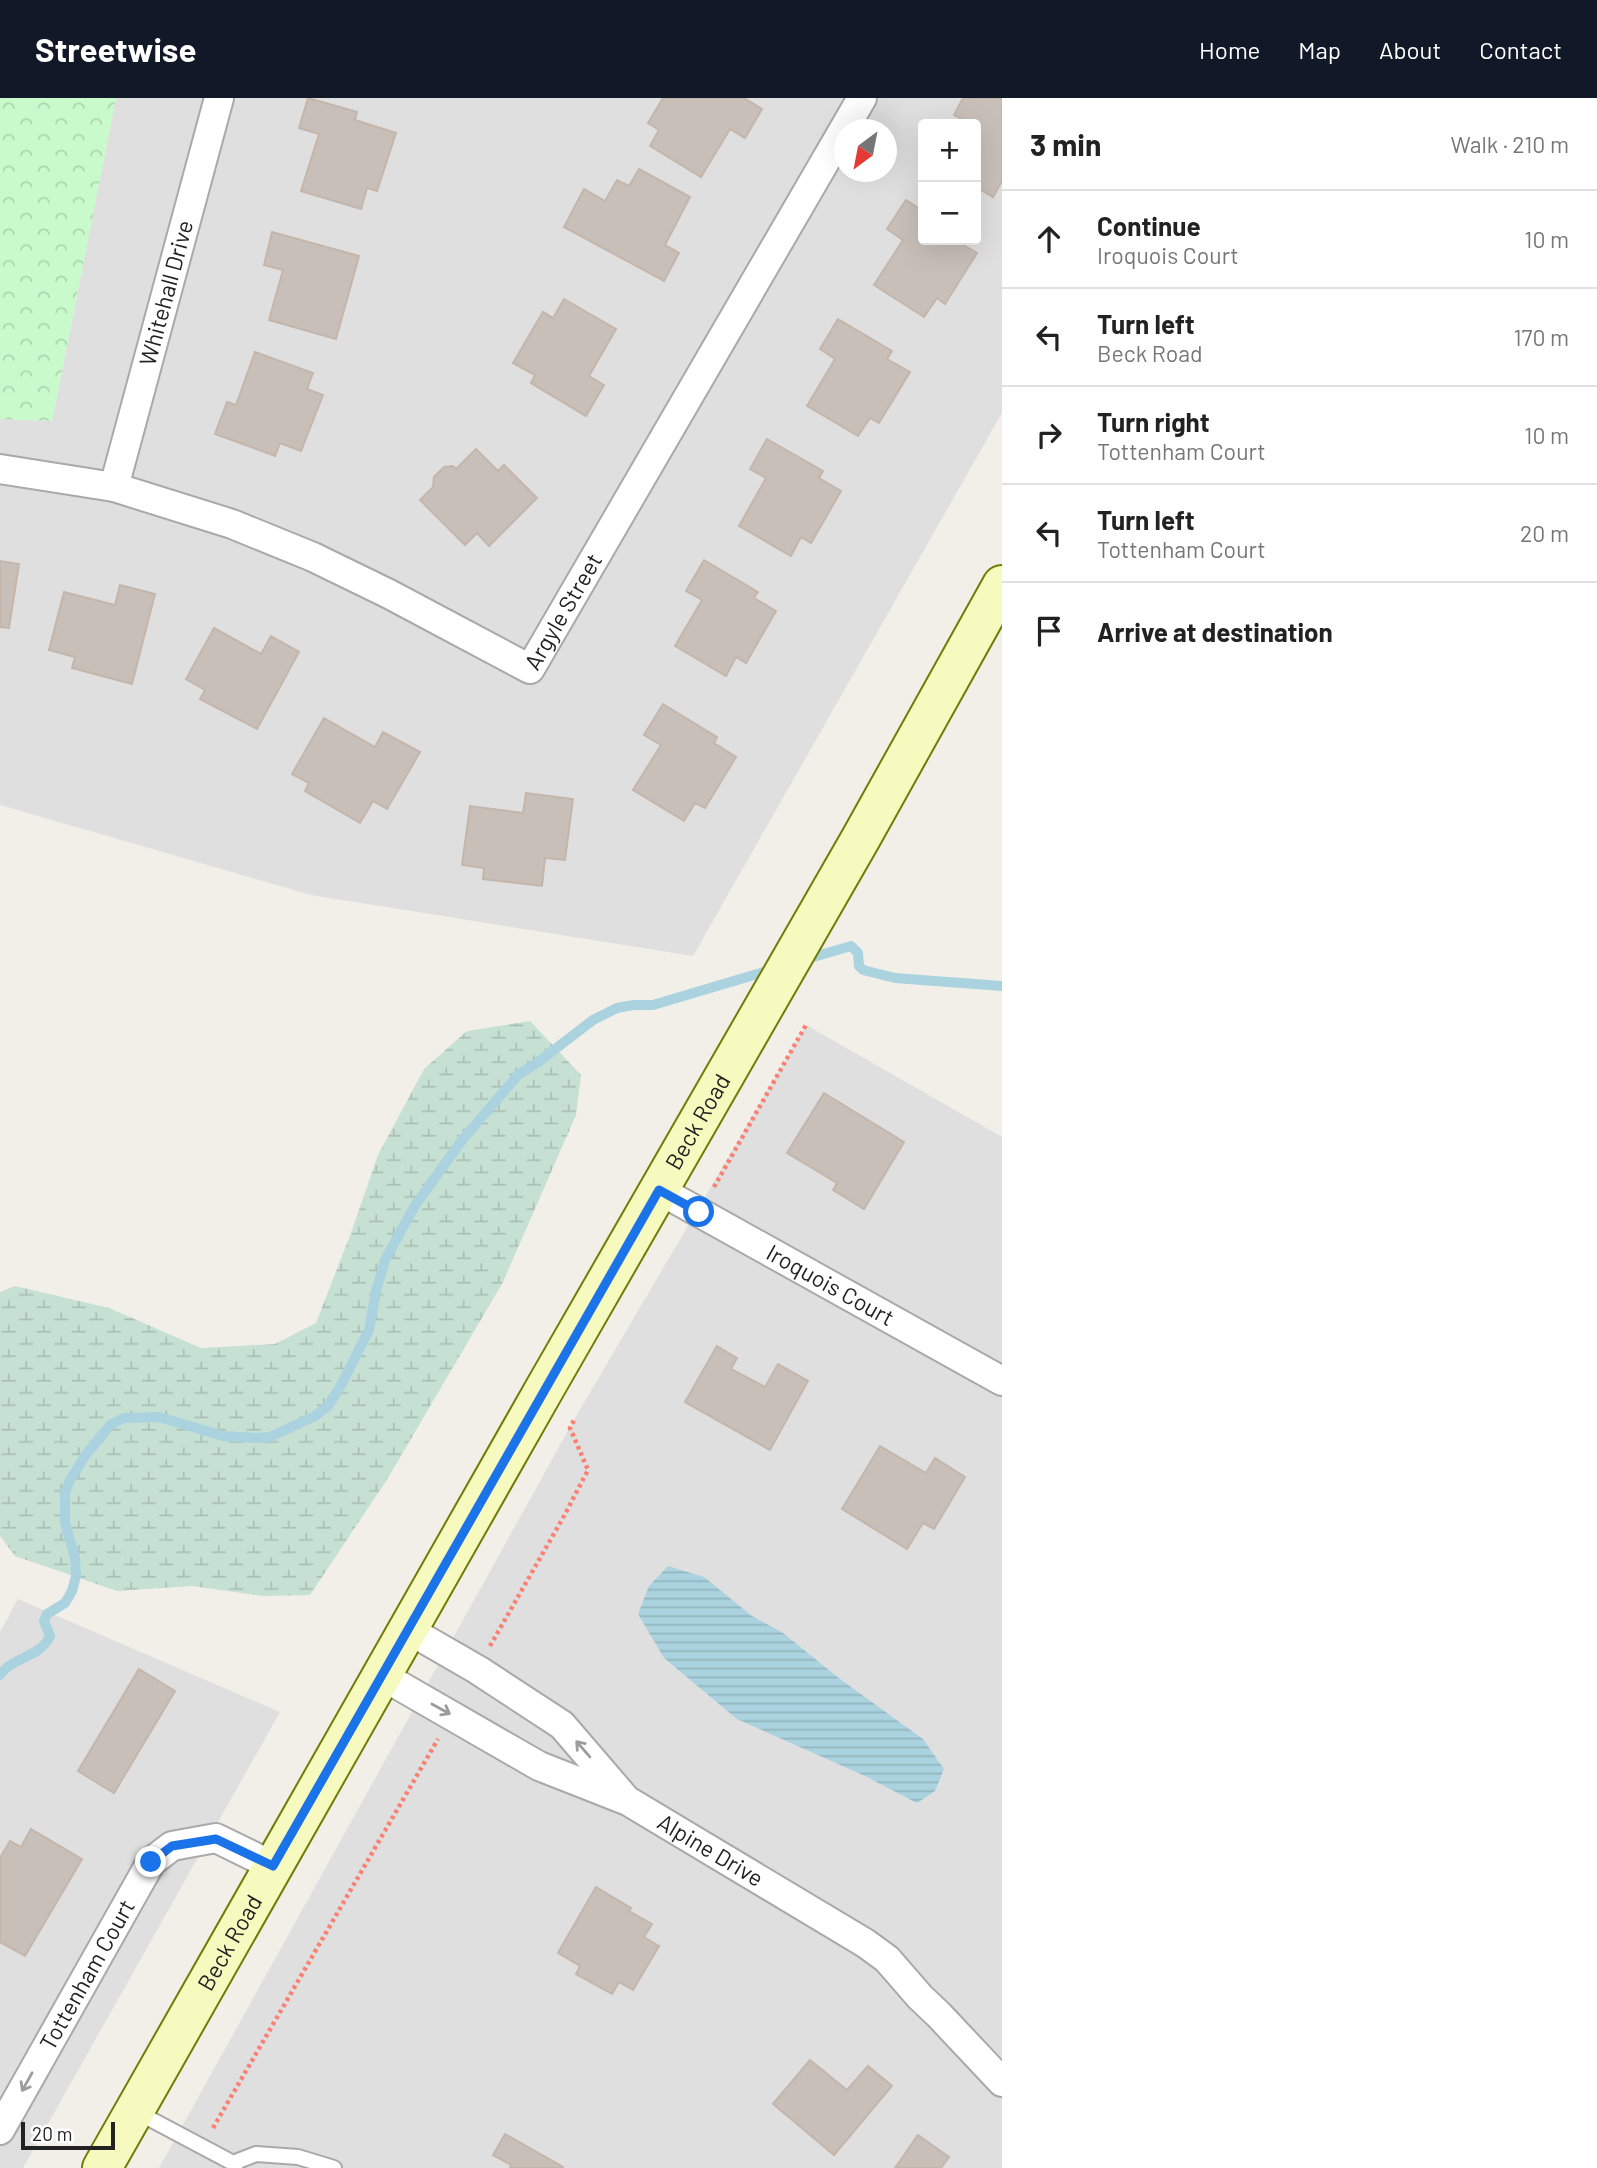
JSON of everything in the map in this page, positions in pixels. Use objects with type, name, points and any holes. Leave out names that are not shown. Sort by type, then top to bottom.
[{"type":"main road","name":"Beck Road","points":[[102,2168],[407,1629],[861,838],[1002,585]]},
{"type":"street","name":"Whitehall Drive","points":[[114,487],[219,98]]},
{"type":"street","name":"Argyle Street","points":[[0,469],[114,487],[232,524],[313,557],[530,669],[862,98]]},
{"type":"street","name":"Iroquois Court","points":[[659,1190],[1002,1381]]},
{"type":"street","points":[[407,1629],[478,1670],[562,1725],[628,1801]]},
{"type":"street","name":"Alpine Drive","points":[[381,1675],[539,1766],[628,1801],[865,1943],[887,1959],[1002,2082]]},
{"type":"street","name":"Tottenham Court","points":[[0,2130],[151,1862],[172,1846],[216,1839],[273,1866]]},
{"type":"lane","points":[[135,2111],[234,2165],[256,2154],[298,2157],[334,2168]]},
{"type":"path","points":[[699,1212],[806,1025]]},
{"type":"path","points":[[478,1670],[588,1470],[570,1428],[575,1418]]},
{"type":"path","points":[[202,2147],[451,1714]]},
{"type":"shaded area","points":[[116,98],[1002,98],[1002,413],[693,956],[311,895],[0,805],[0,419],[52,421]]},
{"type":"shaded area","points":[[806,1025],[1002,1137],[1002,2168],[159,2168],[575,1418]]},
{"type":"shaded area","points":[[18,1599],[280,1712],[23,2168],[0,2168],[0,1632]]},
{"type":"green space","points":[[0,98],[116,98],[52,421],[0,419]]},
{"type":"green space","points":[[530,1021],[581,1075],[576,1115],[503,1282],[388,1478],[310,1595],[263,1596],[192,1586],[117,1591],[15,1556],[0,1536],[0,1292],[15,1286],[109,1308],[201,1348],[275,1344],[316,1323],[378,1155],[424,1069],[467,1031]]},
{"type":"water","points":[[668,1566],[704,1577],[752,1616],[783,1633],[840,1679],[923,1739],[944,1769],[935,1791],[917,1803],[865,1776],[737,1719],[664,1658],[638,1614],[649,1586]]},
{"type":"building","points":[[308,98],[357,112],[355,120],[396,133],[377,191],[367,188],[361,209],[301,191],[319,134],[299,128]]},
{"type":"building","points":[[663,98],[744,98],[762,109],[745,138],[730,129],[701,177],[650,146],[659,130],[648,123]]},
{"type":"building","points":[[963,98],[1002,98],[1002,181],[993,197],[981,190],[981,119],[962,119],[954,115]]},
{"type":"building","points":[[639,169],[690,197],[665,245],[679,253],[664,281],[564,227],[584,189],[605,201],[617,180],[629,186]]},
{"type":"building","points":[[906,200],[918,208],[918,245],[963,245],[977,253],[945,304],[937,298],[924,317],[874,285],[903,240],[887,229]]},
{"type":"building","points":[[272,232],[359,256],[336,339],[269,320],[283,270],[264,265]]},
{"type":"building","points":[[564,299],[616,329],[589,376],[604,385],[586,416],[531,383],[535,375],[513,363],[543,312],[553,318]]},
{"type":"building","points":[[838,319],[892,351],[887,359],[910,372],[879,423],[870,418],[858,436],[807,406],[835,359],[820,349]]},
{"type":"building","points":[[255,352],[313,373],[307,389],[323,395],[301,451],[280,443],[275,456],[215,434],[227,402],[236,405]]},
{"type":"building","points":[[767,439],[823,471],[819,478],[841,491],[811,543],[801,537],[791,556],[739,526],[766,478],[750,469]]},
{"type":"building","points":[[476,449],[498,471],[504,465],[537,498],[489,546],[477,533],[465,545],[420,500],[433,487],[434,477],[444,467],[453,466],[456,469]]},
{"type":"building","points":[[704,560],[758,592],[754,598],[776,611],[746,663],[736,657],[726,676],[675,646],[702,600],[686,591]]},
{"type":"building","points":[[0,561],[19,564],[9,628],[0,627]]},
{"type":"building","points":[[120,585],[155,594],[132,684],[72,668],[75,657],[49,650],[64,592],[115,605]]},
{"type":"building","points":[[214,628],[261,654],[271,636],[299,652],[257,729],[200,699],[205,690],[186,679]]},
{"type":"building","points":[[663,704],[717,737],[714,743],[736,757],[705,808],[695,803],[684,821],[633,790],[661,745],[644,735]]},
{"type":"building","points":[[324,718],[375,747],[383,732],[420,752],[387,809],[373,801],[360,823],[305,791],[309,783],[292,774]]},
{"type":"building","points":[[526,793],[573,799],[565,860],[545,858],[542,886],[483,879],[484,868],[462,865],[470,806],[523,813]]},
{"type":"building","points":[[824,1093],[904,1142],[864,1209],[833,1190],[837,1183],[787,1153]]},
{"type":"building","points":[[717,1346],[737,1358],[731,1369],[765,1387],[778,1364],[808,1381],[770,1450],[685,1402]]},
{"type":"building","points":[[880,1446],[926,1473],[935,1458],[965,1477],[934,1529],[923,1523],[907,1549],[842,1509]]},
{"type":"building","points":[[139,1669],[175,1691],[114,1793],[78,1771]]},
{"type":"building","points":[[31,1829],[82,1859],[25,1956],[0,1942],[0,1858],[10,1841],[21,1847]]},
{"type":"building","points":[[596,1887],[652,1924],[644,1937],[659,1946],[633,1990],[619,1982],[612,1994],[576,1974],[580,1966],[558,1953]]},
{"type":"building","points":[[810,2060],[847,2090],[868,2066],[892,2086],[834,2155],[773,2104]]},
{"type":"building","points":[[505,2134],[563,2167],[510,2168],[511,2165],[493,2155]]},
{"type":"building","points":[[918,2135],[949,2157],[941,2168],[895,2168]]},
{"type":"waterway","points":[[803,960],[851,946],[858,953],[859,966],[863,970],[895,978],[1002,986]]},
{"type":"waterway","points":[[0,1675],[12,1664],[46,1643],[50,1636],[44,1621],[47,1614],[65,1603],[72,1591],[76,1576],[75,1557],[65,1523],[65,1494],[85,1456],[110,1425],[124,1418],[159,1417],[223,1436],[257,1438],[270,1437],[315,1416],[328,1406],[369,1330],[385,1260],[416,1204],[463,1139],[518,1075],[593,1020],[617,1008],[653,1005],[771,970]]},
{"type":"route","points":[[151,1862],[172,1846],[216,1839],[273,1866],[659,1190],[699,1212]]}]
